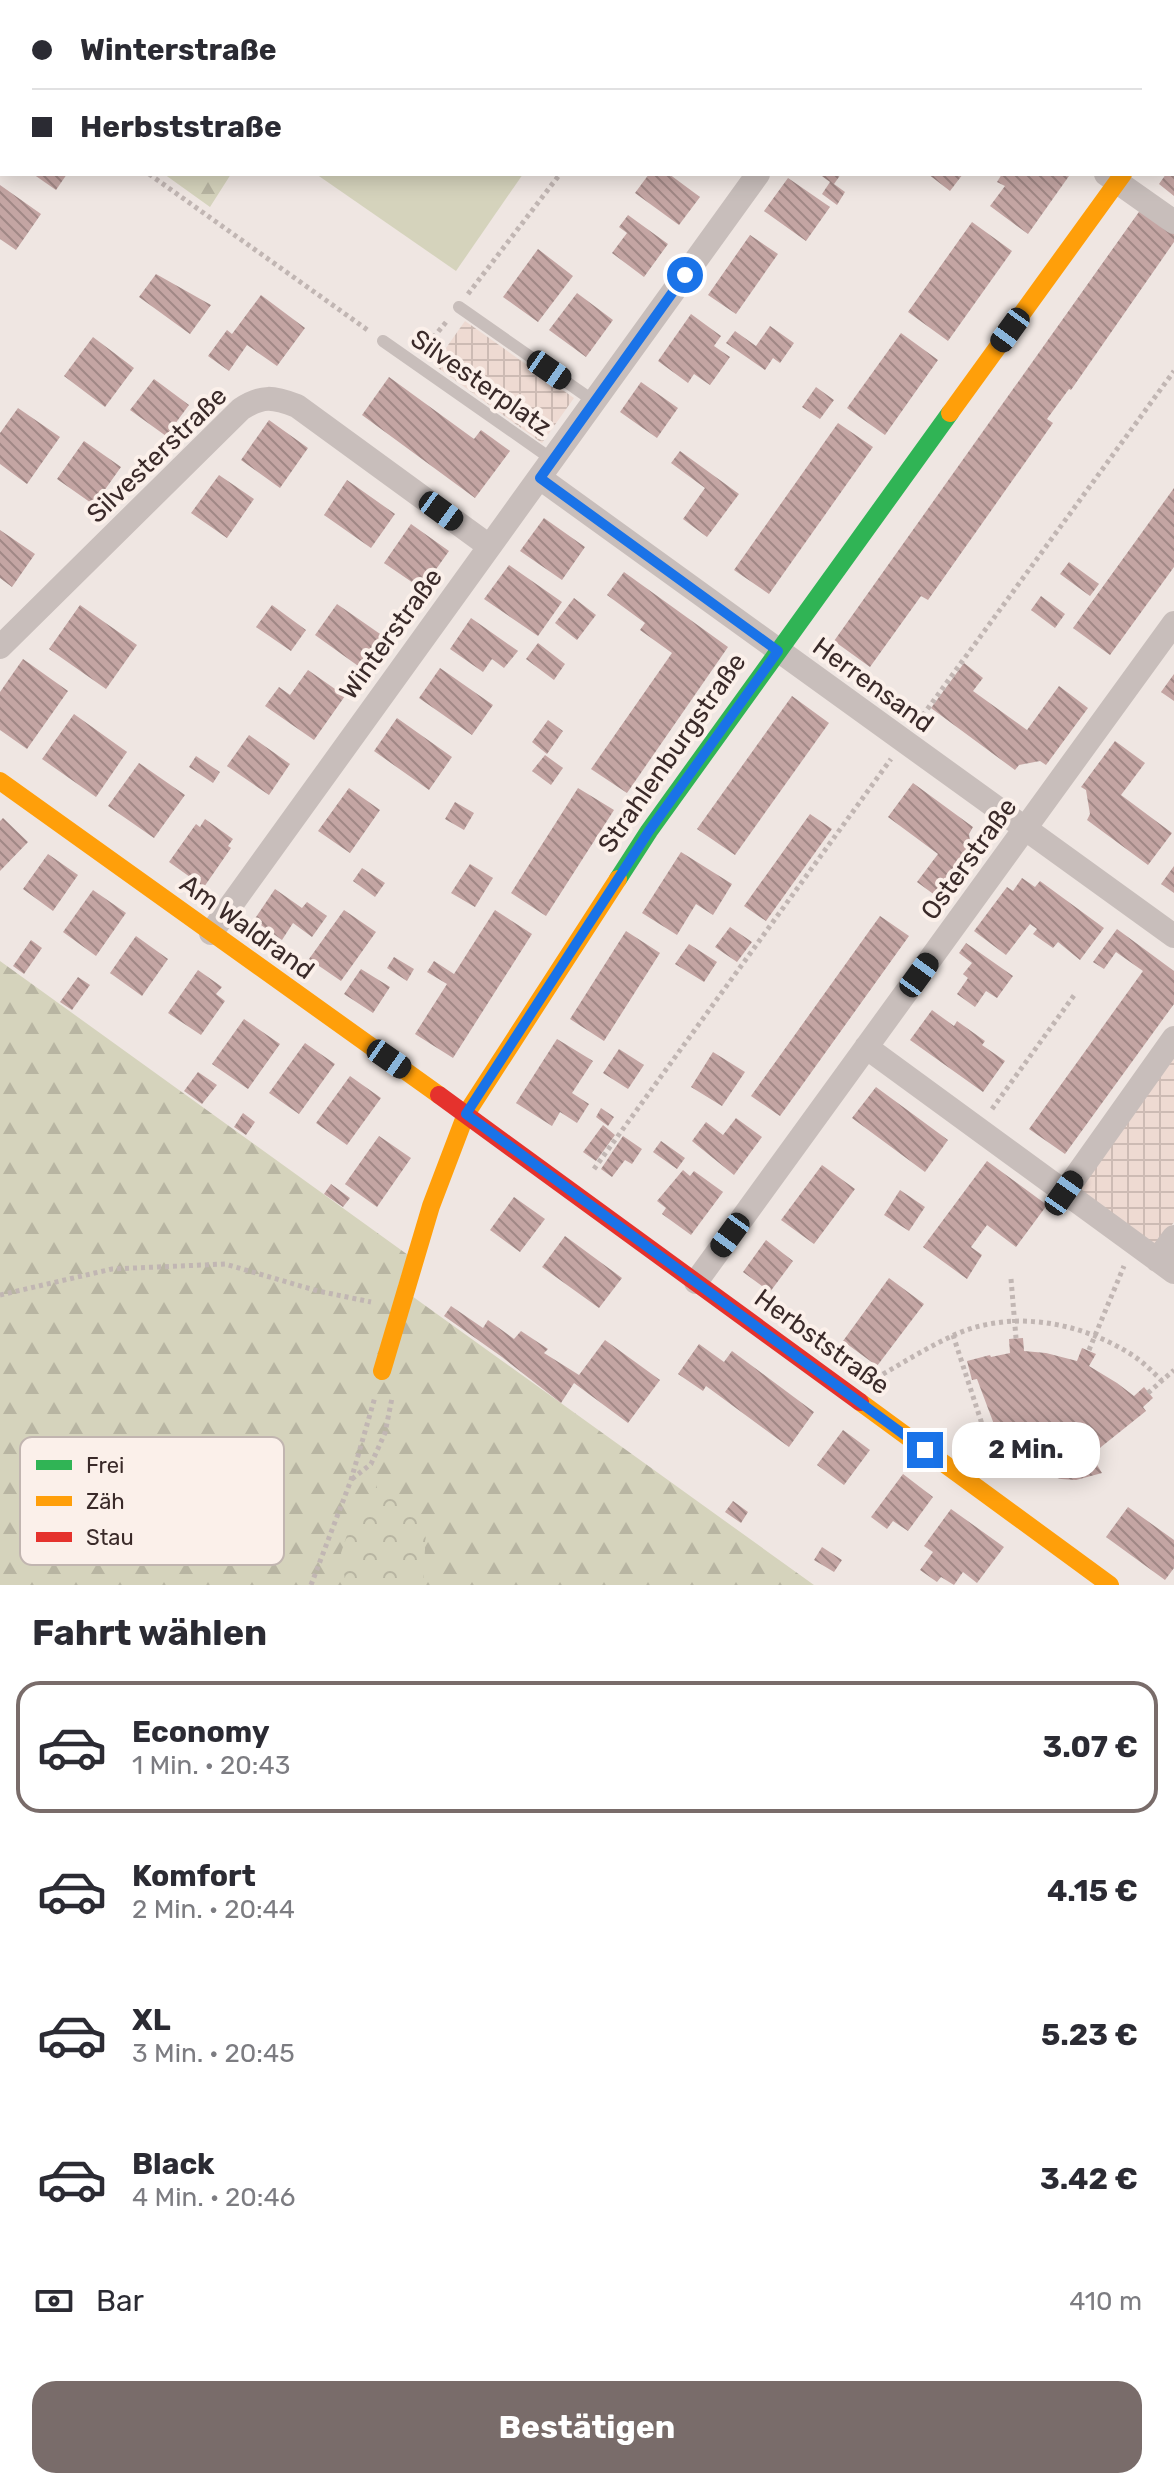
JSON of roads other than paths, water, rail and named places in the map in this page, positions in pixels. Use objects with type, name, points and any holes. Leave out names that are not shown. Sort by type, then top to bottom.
[{"type":"street","name":"Winterstraße","points":[[211,933],[757,176]]},
{"type":"street","points":[[1115,177],[1174,222]]},
{"type":"street","name":"Strahlenburgstraße","points":[[382,1371],[431,1206],[466,1114],[649,831],[1115,177]]},
{"type":"street","name":"Silvesterstraße","points":[[0,647],[241,409],[256,399],[276,399],[297,406],[489,546]]},
{"type":"street","name":"Herrensand","points":[[547,469],[778,651],[1174,936]]},
{"type":"street","name":"Osterstraße","points":[[696,1282],[1174,623]]},
{"type":"street","name":"Am Waldrand","points":[[0,781],[466,1114]]},
{"type":"street","points":[[1064,1193],[1174,1038]]},
{"type":"street","points":[[866,1047],[1166,1266],[1174,1237]]},
{"type":"street","name":"Herbststraße","points":[[466,1114],[1110,1585]]},
{"type":"lane","name":"Silvesterplatz","points":[[459,307],[595,402]]},
{"type":"lane","name":"Silvesterplatz","points":[[383,341],[547,469]]}]
